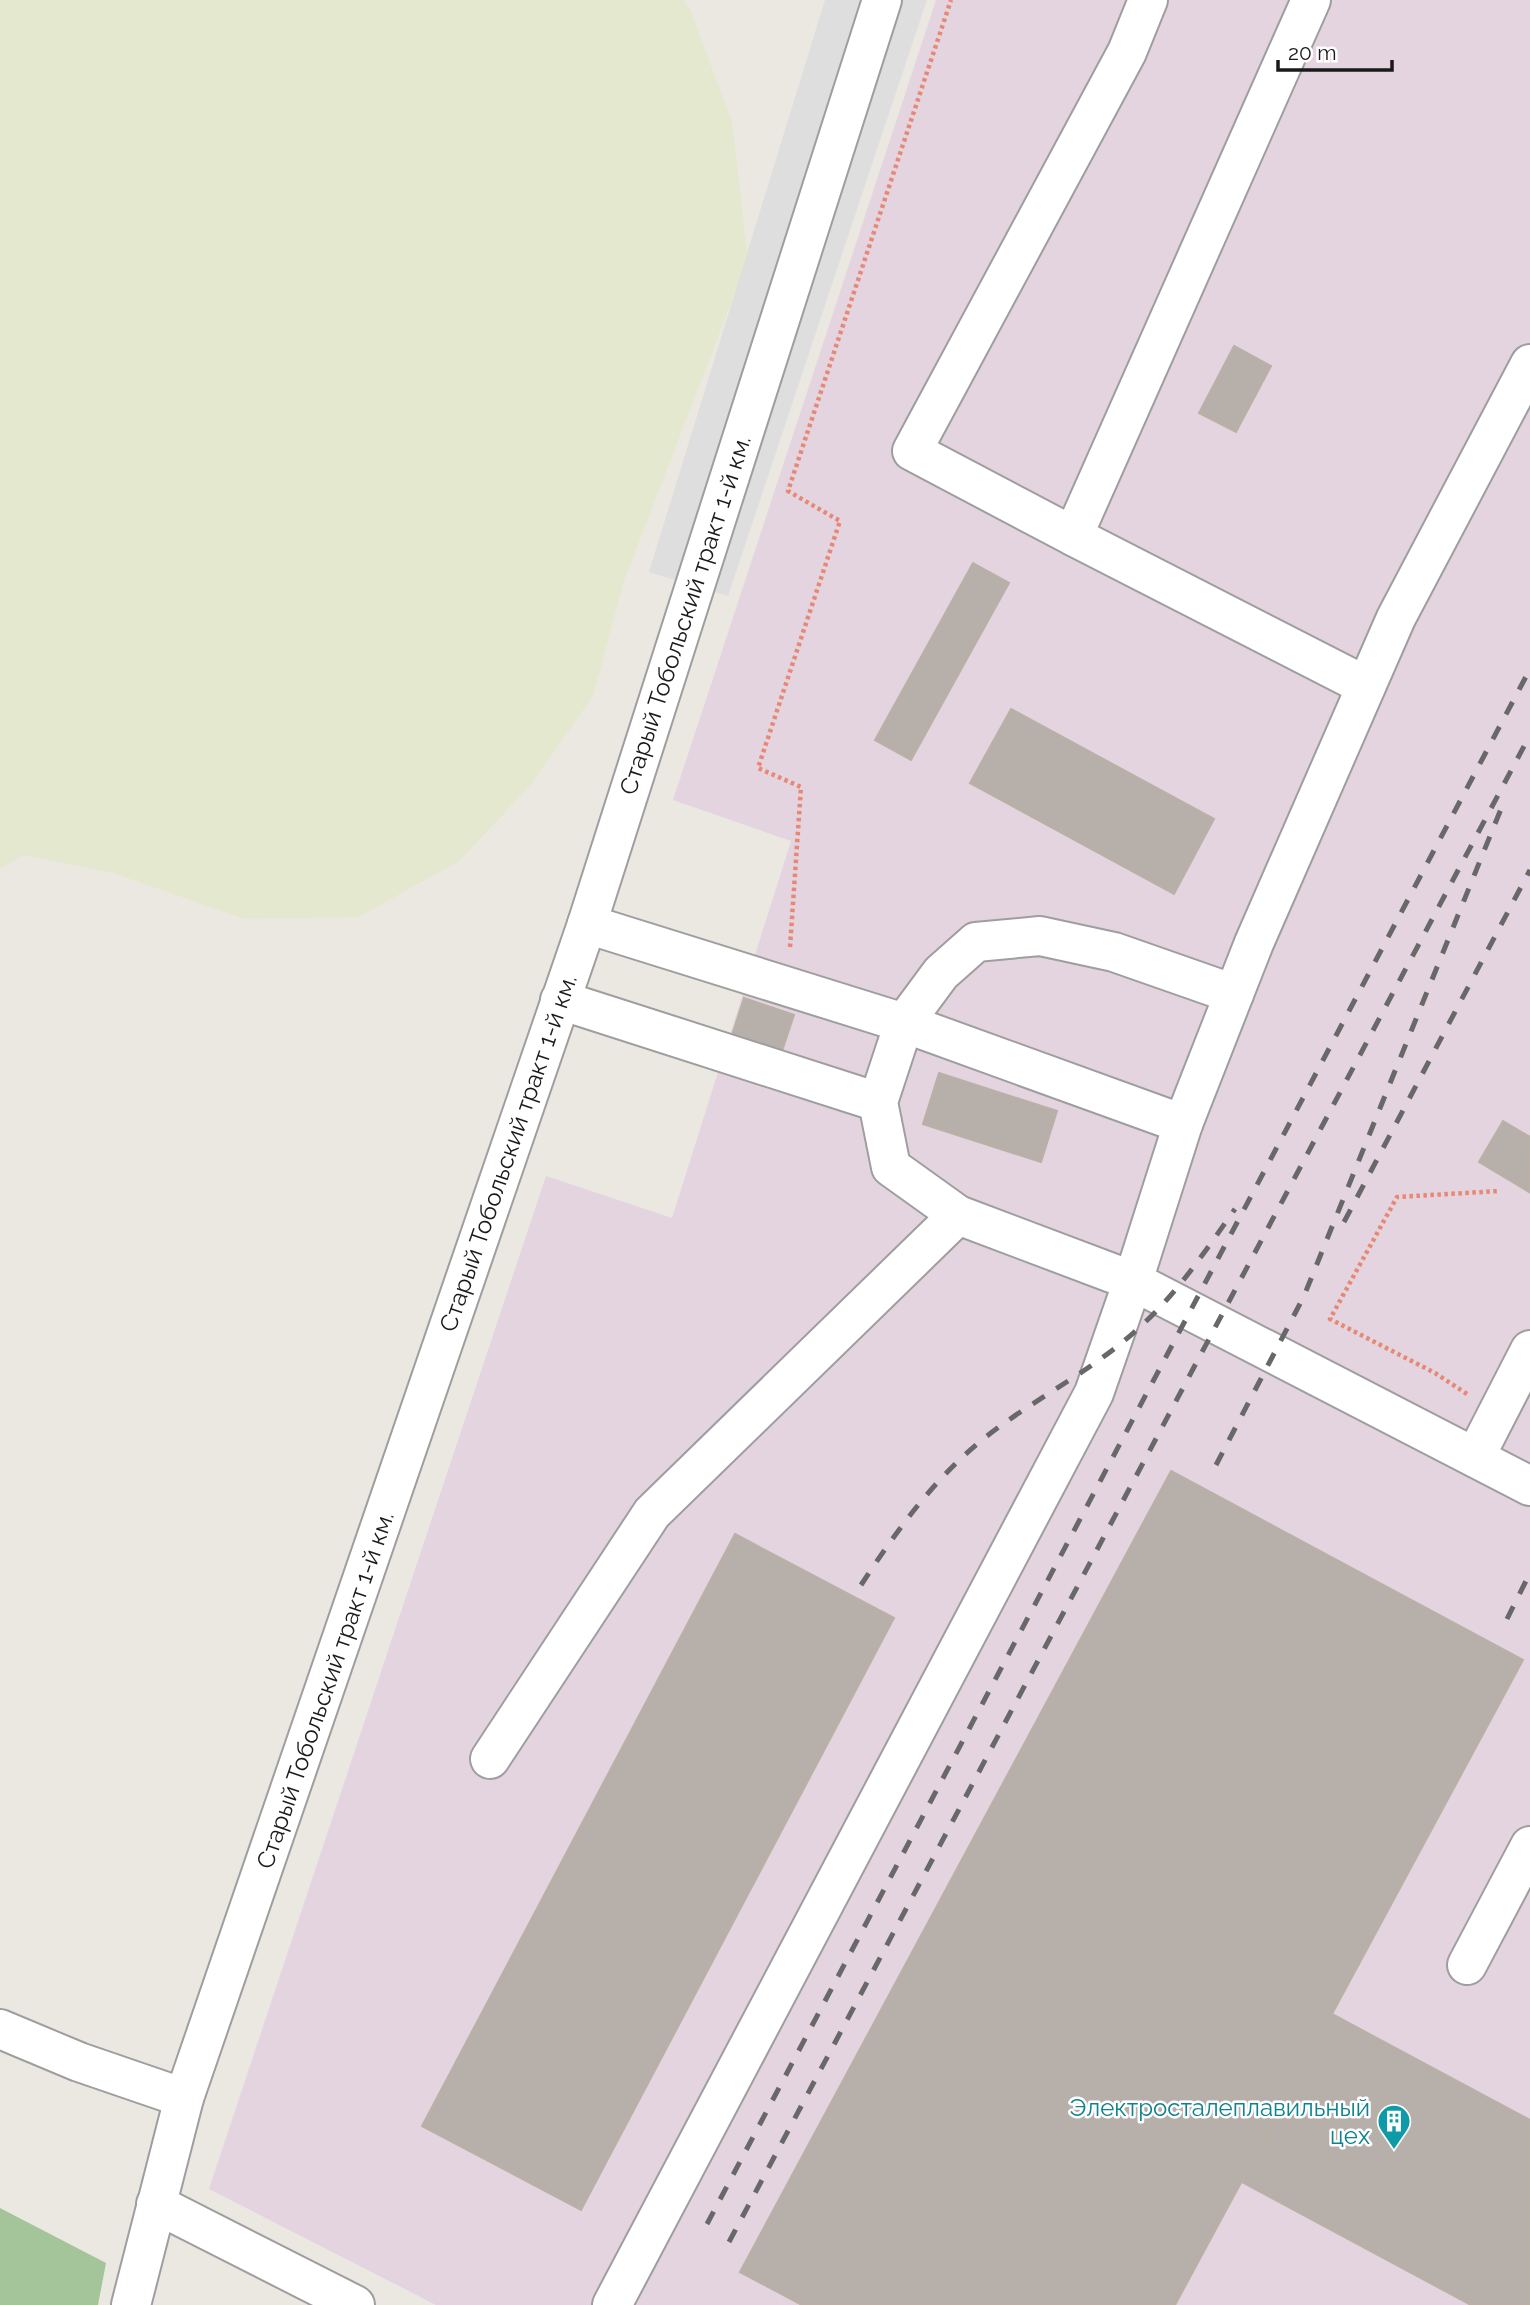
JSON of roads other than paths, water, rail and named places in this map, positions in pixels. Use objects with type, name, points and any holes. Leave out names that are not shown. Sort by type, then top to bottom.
[{"type":"lane","name":"Старый Тобольский тракт 1-й км.","points":[[131,2305],[184,2098],[587,924],[882,0]]},
{"type":"lane","points":[[1148,0],[1127,52],[912,451],[1366,686]]},
{"type":"lane","points":[[1073,536],[1311,0]]},
{"type":"lane","points":[[612,2305],[1094,1394],[1183,1124],[1254,943],[1396,618],[1530,364]]},
{"type":"lane","points":[[587,924],[904,1023],[1183,1124]]},
{"type":"lane","points":[[1234,994],[1114,952],[1040,936],[976,942],[941,973],[904,1023],[878,1102],[891,1167],[958,1215],[1133,1281],[1530,1486]]},
{"type":"lane","points":[[560,1000],[878,1102]]},
{"type":"lane","points":[[489,1759],[652,1513],[958,1215]]},
{"type":"lane","points":[[1475,1457],[1530,1350]]},
{"type":"lane","points":[[1467,1965],[1530,1846]]},
{"type":"lane","points":[[0,2029],[79,2062],[184,2098]]},
{"type":"lane","points":[[156,2204],[355,2305]]},
{"type":"railway","points":[[707,2224],[1530,669]]},
{"type":"railway","points":[[729,2242],[1530,735]]},
{"type":"railway","points":[[1216,1465],[1304,1296],[1503,804]]},
{"type":"railway","points":[[1344,1222],[1530,870]]},
{"type":"railway","points":[[861,1585],[903,1524],[950,1469],[987,1436],[1086,1369],[1142,1325],[1180,1284],[1235,1209]]},
{"type":"railway","points":[[1507,1619],[1530,1573]]},
{"type":"place","name":"Электросталеплавильный цех","points":[[1394,2151]]}]
